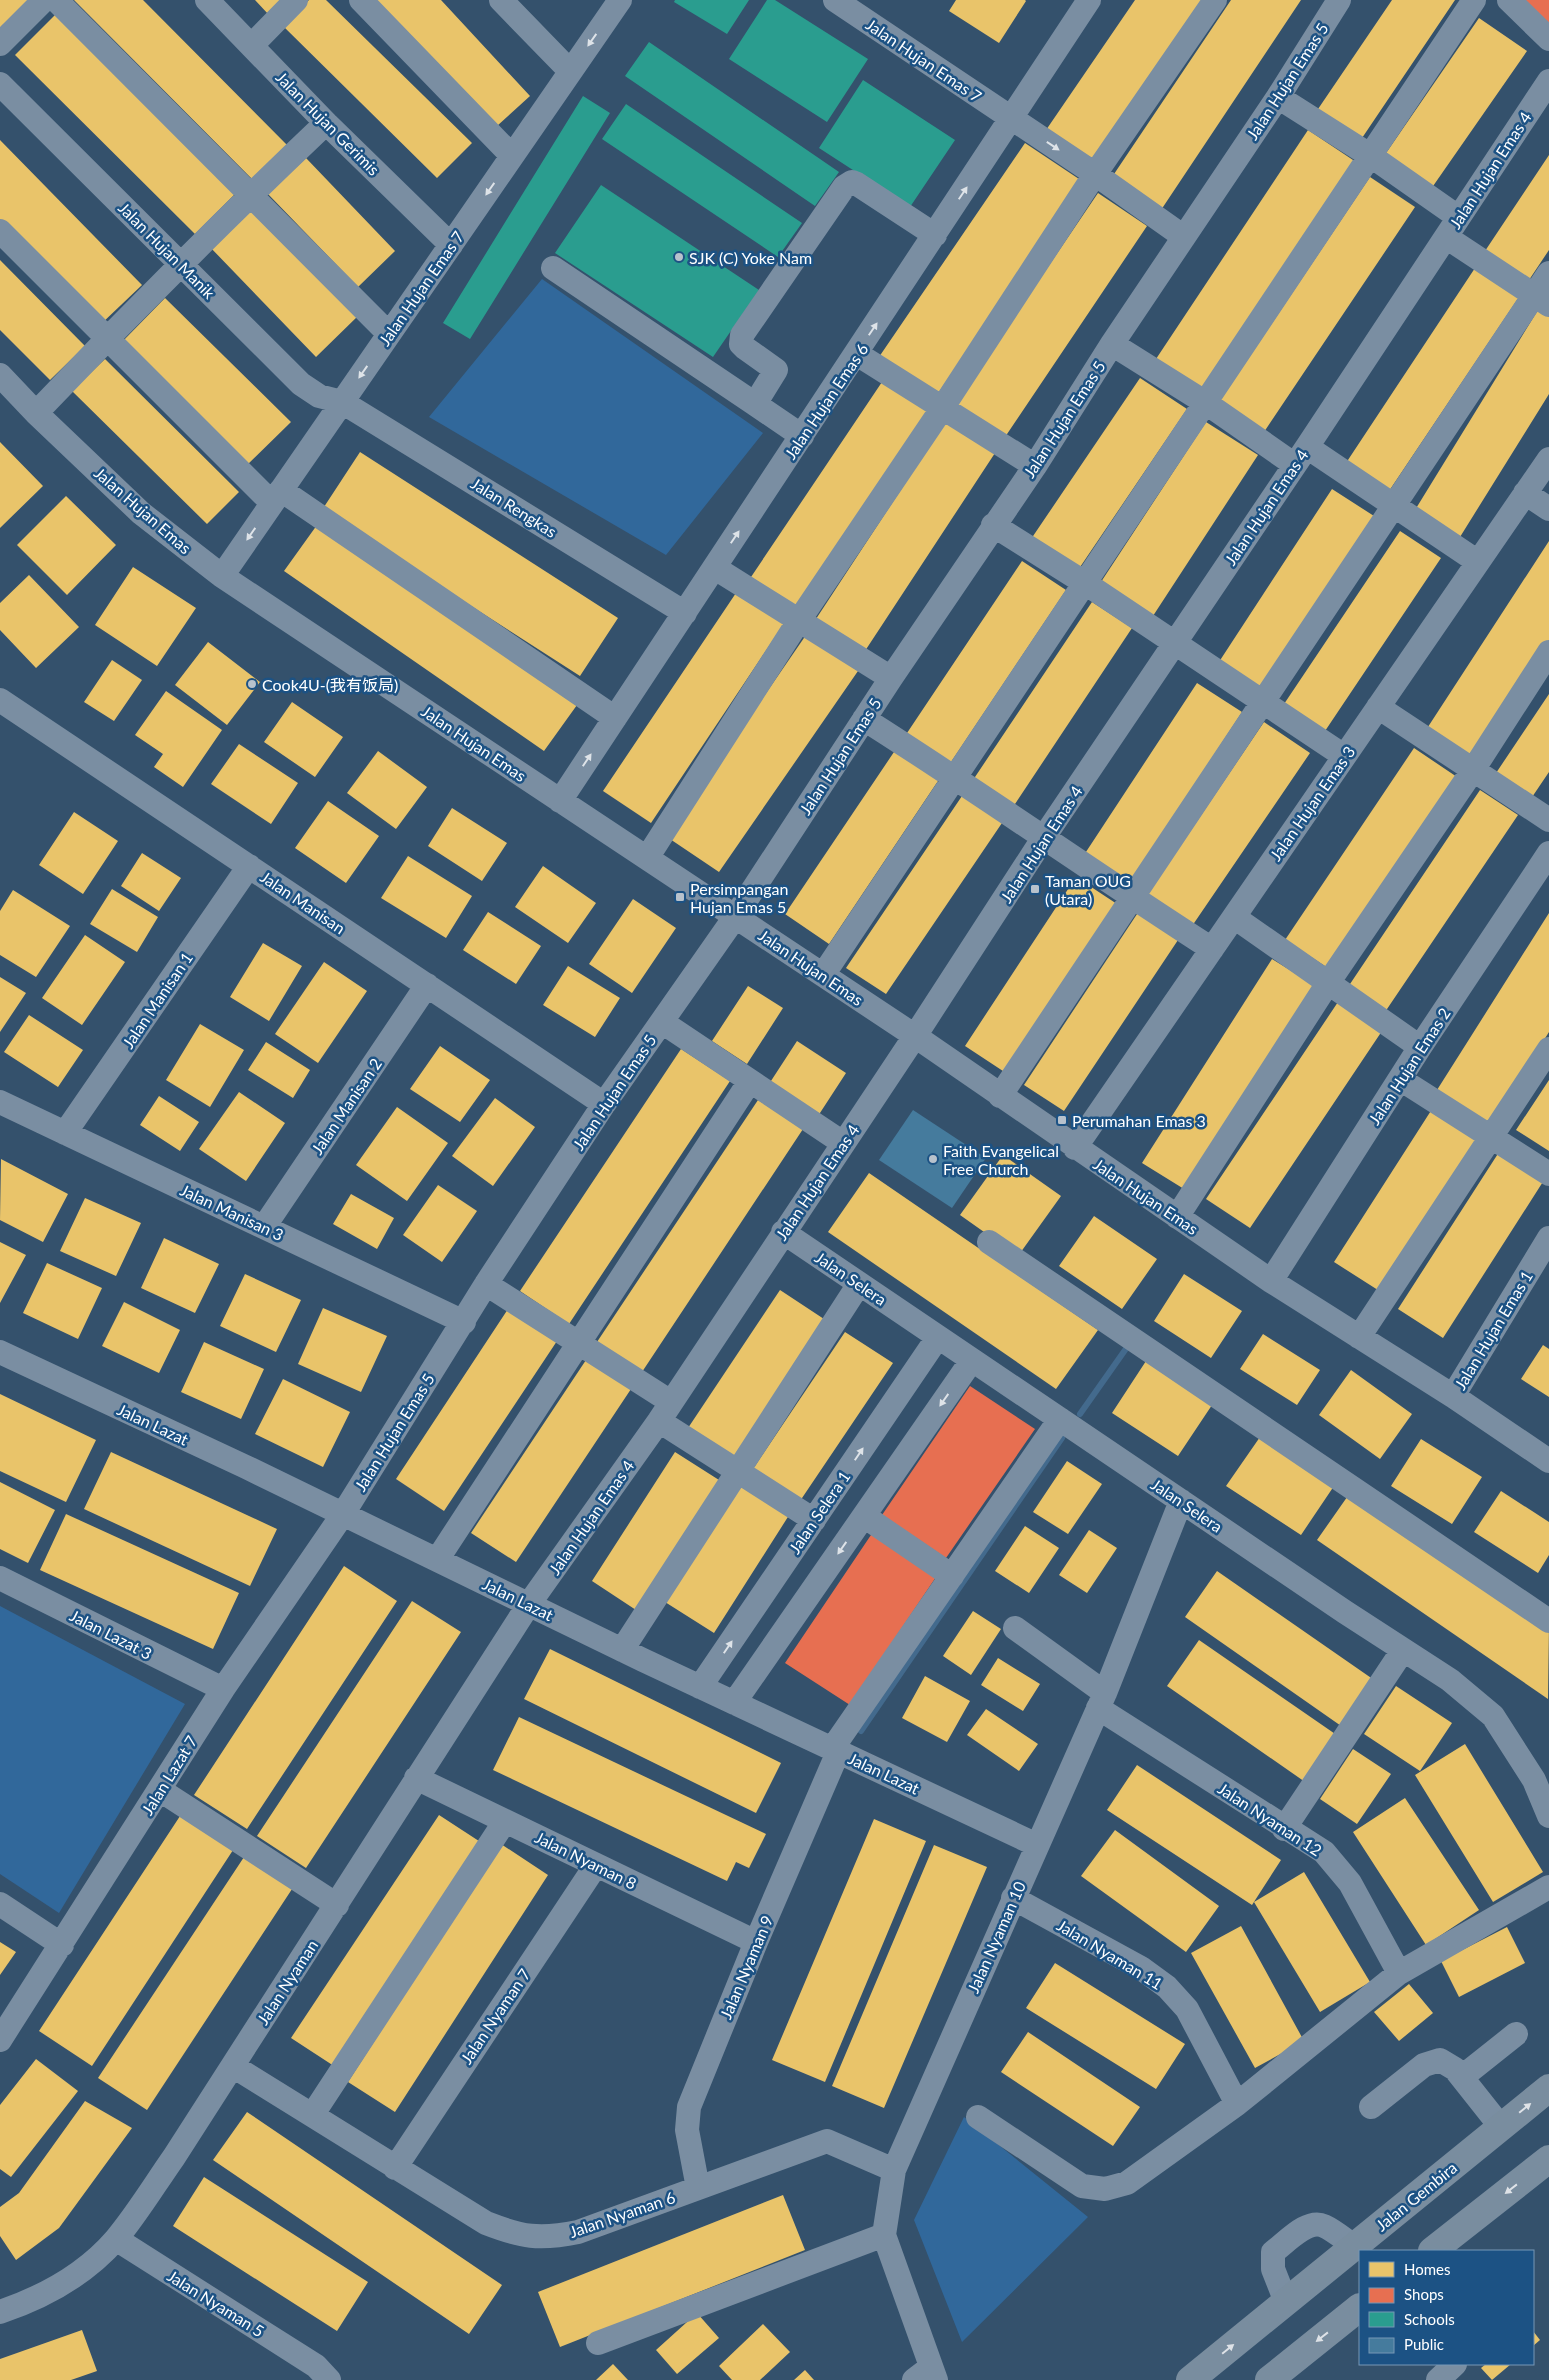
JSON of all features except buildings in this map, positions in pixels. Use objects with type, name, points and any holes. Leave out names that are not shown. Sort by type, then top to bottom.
[{"type":"main road","name":"Jalan Gembira","points":[[1190,2380],[1549,2088]]},
{"type":"main road","points":[[1433,2250],[1549,2159]]},
{"type":"main road","points":[[1269,2380],[1359,2308]]},
{"type":"street","points":[[0,44],[44,0]]},
{"type":"street","points":[[56,0],[389,334]]},
{"type":"street","name":"Jalan Hujan Gerimis","points":[[207,0],[252,44],[326,123],[451,245]]},
{"type":"street","points":[[252,44],[296,0]]},
{"type":"street","points":[[361,0],[512,156]]},
{"type":"street","points":[[501,0],[570,71]]},
{"type":"street","name":"Jalan Hujan Emas 7","points":[[222,576],[620,0]]},
{"type":"street","name":"Jalan Hujan Emas 7","points":[[835,0],[1095,174],[1184,237]]},
{"type":"street","name":"Jalan Hujan Emas 6","points":[[560,801],[1089,0]]},
{"type":"street","points":[[647,858],[798,622],[943,407],[1095,174],[1215,0]]},
{"type":"street","points":[[823,975],[1474,0]]},
{"type":"street","points":[[1509,0],[1549,39]]},
{"type":"street","name":"Jalan Hujan Emas 5","points":[[343,1514],[486,1284],[604,1104],[735,917],[891,678],[993,525],[1035,466],[1112,344],[1278,97],[1336,1]]},
{"type":"street","name":"Jalan Hujan Emas 4","points":[[529,1604],[665,1411],[915,1036],[1044,837],[1301,456],[1549,81]]},
{"type":"street","name":"Jalan Hujan Manik","points":[[0,84],[301,384],[318,396],[342,402]]},
{"type":"street","points":[[1278,97],[1371,156],[1452,227],[1542,299]]},
{"type":"street","points":[[36,414],[107,338],[250,195],[326,123]]},
{"type":"street","points":[[754,404],[776,370],[744,348],[741,344],[742,335],[844,187],[852,182],[857,184],[935,235]]},
{"type":"street","points":[[0,231],[107,338],[277,496],[615,718]]},
{"type":"street","points":[[553,268],[802,436]]},
{"type":"street","points":[[1000,1096],[1393,506],[1542,299],[1549,273]]},
{"type":"street","points":[[1112,344],[1206,403],[1393,506],[1478,562]]},
{"type":"street","points":[[857,354],[1035,466]]},
{"type":"street","name":"Jalan Hujan Emas","points":[[0,375],[36,414],[141,513],[222,576],[915,1036],[1075,1148],[1271,1281],[1453,1396],[1549,1461]]},
{"type":"street","name":"Jalan Rengkas","points":[[342,402],[685,613]]},
{"type":"street","name":"Jalan Hujan Emas 3","points":[[1075,1148],[1549,459]]},
{"type":"street","points":[[1525,493],[1549,509]]},
{"type":"street","points":[[993,525],[1344,756]]},
{"type":"street","points":[[715,568],[798,622],[891,678]]},
{"type":"street","points":[[1177,1217],[1328,983],[1473,770],[1549,652]]},
{"type":"street","name":"Jalan Manisan","points":[[2,706],[249,866],[604,1104]]},
{"type":"street","points":[[1378,708],[1549,820]]},
{"type":"street","points":[[864,719],[956,777],[1132,898],[1212,948]]},
{"type":"street","name":"Jalan Hujan Emas 2","points":[[1271,1281],[1420,1047],[1549,853]]},
{"type":"street","name":"Jalan Manisan 1","points":[[65,1133],[249,866]]},
{"type":"street","points":[[1234,917],[1420,1047]]},
{"type":"street","name":"Jalan Manisan 2","points":[[264,1227],[427,985]]},
{"type":"street","points":[[662,1022],[843,1143]]},
{"type":"street","points":[[1359,1337],[1549,1049]]},
{"type":"street","points":[[1400,1079],[1549,1174]]},
{"type":"street","points":[[438,1560],[750,1081]]},
{"type":"street","name":"Jalan Manisan 3","points":[[0,1102],[464,1322]]},
{"type":"street","name":"Jalan Selera","points":[[783,1232],[1060,1420],[1450,1680],[1492,1716],[1534,1780],[1549,1816]]},
{"type":"street","name":"Jalan Hujan Emas 1","points":[[1453,1396],[1549,1238]]},
{"type":"street","points":[[989,1242],[1549,1621]]},
{"type":"street","points":[[486,1284],[579,1343],[665,1411],[737,1472],[814,1520]]},
{"type":"street","points":[[622,1650],[859,1284]]},
{"type":"street","name":"Jalan Selera 1","points":[[700,1687],[938,1337]]},
{"type":"street","name":"Jalan Lazat","points":[[0,1352],[343,1514],[622,1650],[1037,1845]]},
{"type":"street","points":[[734,1703],[972,1360]]},
{"type":"street","name":"Jalan Nyaman 9","points":[[698,2188],[687,2130],[688,2107],[835,1750],[1060,1420]]},
{"type":"street","name":"Jalan Nyaman 10","points":[[927,2376],[884,2235],[894,2170],[1101,1700],[1181,1501]]},
{"type":"street","name":"Jalan Lazat 7","points":[[0,2040],[223,1689],[343,1514]]},
{"type":"street","points":[[864,1516],[952,1576]]},
{"type":"street","name":"Jalan Lazat 3","points":[[0,1578],[223,1689]]},
{"type":"street","name":"Jalan Nyaman","points":[[0,2312],[27,2303],[75,2277],[116,2239],[174,2157],[529,1604]]},
{"type":"street","name":"Jalan Nyaman 12","points":[[1015,1628],[1101,1700],[1284,1828],[1324,1852],[1350,1883],[1399,1973]]},
{"type":"street","points":[[1284,1828],[1403,1650]]},
{"type":"street","name":"Jalan Nyaman 8","points":[[416,1778],[756,1942]]},
{"type":"street","points":[[160,1790],[337,1905]]},
{"type":"street","points":[[313,2114],[506,1822]]},
{"type":"street","name":"Jalan Nyaman 7","points":[[395,2168],[596,1865]]},
{"type":"street","points":[[978,2117],[1082,2186],[1105,2190],[1127,2183],[1237,2104],[1399,1973],[1549,1886]]},
{"type":"street","name":"Jalan Nyaman 11","points":[[1013,1898],[1141,1968],[1167,1987],[1187,2009],[1237,2104]]},
{"type":"street","points":[[0,1904],[62,1945]]},
{"type":"street","points":[[1462,2077],[1516,2034]]},
{"type":"street","points":[[1371,2107],[1432,2061],[1440,2060],[1448,2063],[1462,2077],[1501,2127]]},
{"type":"street","name":"Jalan Nyaman 6","points":[[233,2066],[486,2223],[517,2235],[550,2237],[578,2232],[827,2141],[894,2170]]},
{"type":"street","points":[[1286,2302],[1272,2260],[1273,2252],[1302,2229],[1312,2225],[1323,2225],[1354,2246]]},
{"type":"street","points":[[598,2343],[884,2235]]},
{"type":"street","name":"Jalan Nyaman 5","points":[[116,2239],[323,2373]]},
{"type":"street","points":[[1438,2380],[1454,2365]]},
{"type":"shaded area","points":[[542,279],[763,433],[666,555],[429,417]]},
{"type":"shaded area","points":[[0,1606],[185,1704],[59,1913],[0,1874]]},
{"type":"shaded area","points":[[964,2117],[1088,2217],[962,2342],[914,2220]]},
{"type":"waterway","points":[[1080,1414],[1130,1343]]},
{"type":"waterway","points":[[861,1731],[1062,1438]]},
{"type":"place","name":"SJK (C) Yoke Nam","points":[[679,257]]},
{"type":"place","name":"Cook4U-(我有饭局)","points":[[252,684]]},
{"type":"place","name":"Taman OUG (Utara)","points":[[1035,889]]},
{"type":"place","name":"Persimpangan Hujan Emas 5","points":[[680,897]]},
{"type":"place","name":"Perumahan Emas 3","points":[[1062,1120]]},
{"type":"place","name":"Faith Evangelical Free Church","points":[[933,1159]]}]
